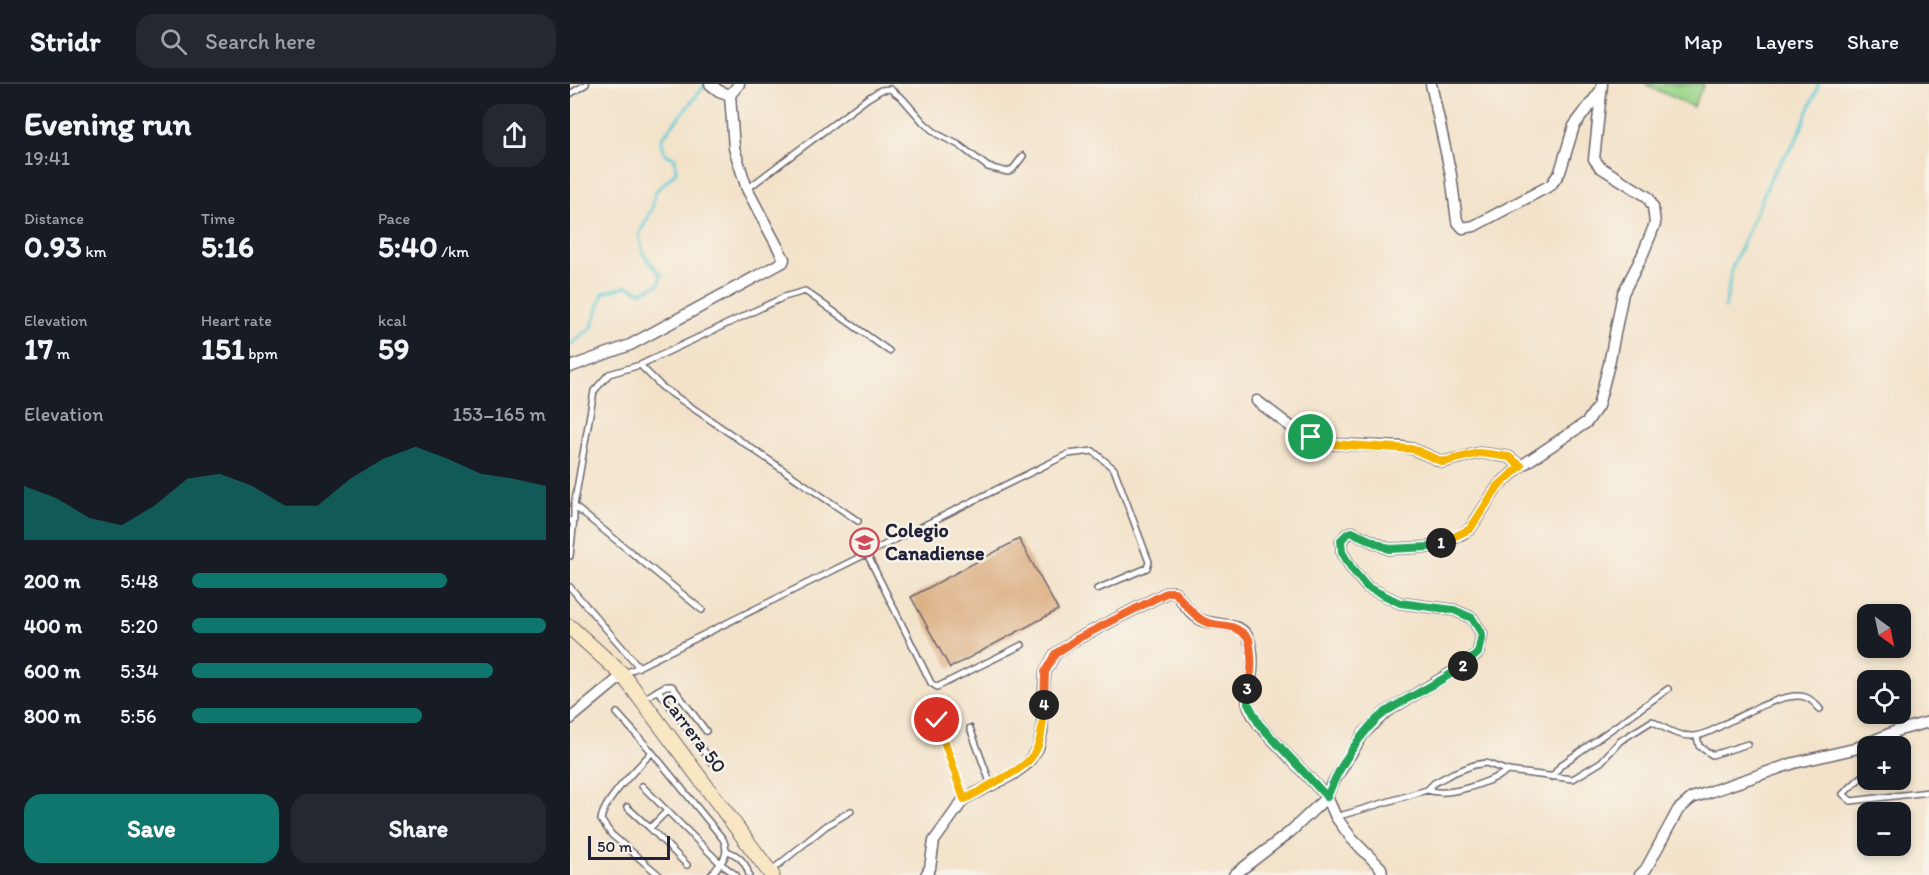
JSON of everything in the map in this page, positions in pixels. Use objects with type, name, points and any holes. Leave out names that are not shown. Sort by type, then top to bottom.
[{"type":"main road","name":"Carrera 50","points":[[570,627],[623,675],[767,873]]},
{"type":"street","points":[[710,84],[730,95]]},
{"type":"street","points":[[570,367],[630,345],[783,262],[784,259],[747,189],[734,148],[730,95],[739,84]]},
{"type":"street","points":[[1431,84],[1451,175],[1457,221],[1463,228],[1474,226],[1551,185],[1560,172],[1574,126],[1602,87]]},
{"type":"street","points":[[1234,875],[1290,832],[1327,797],[1363,734],[1386,712],[1461,667],[1478,653],[1482,634],[1472,618],[1454,610],[1400,603],[1367,587],[1342,552],[1341,540],[1352,532],[1389,549],[1429,547],[1455,538],[1470,529],[1498,486],[1521,466],[1587,423],[1598,406],[1623,293],[1655,224],[1653,207],[1648,197],[1600,167],[1594,159],[1602,87]]},
{"type":"street","points":[[1257,401],[1290,426],[1330,444],[1401,447],[1413,449],[1443,462],[1479,453],[1489,454],[1509,457],[1521,466]]},
{"type":"street","points":[[926,875],[930,868],[934,841],[964,799],[1012,775],[1027,764],[1038,748],[1042,732],[1045,672],[1055,654],[1077,639],[1168,592],[1175,592],[1189,610],[1203,621],[1233,626],[1249,639],[1252,669],[1247,692],[1252,714],[1327,797],[1336,817],[1352,839],[1381,868],[1382,875]]},
{"type":"street","points":[[570,719],[623,675]]},
{"type":"street","points":[[1640,875],[1646,869],[1678,810],[1692,798],[1794,763],[1854,749],[1896,731],[1929,722]]},
{"type":"lane","points":[[570,94],[586,84]]},
{"type":"lane","points":[[747,189],[881,90],[890,89],[937,134],[959,145],[988,167],[1008,172],[1023,156]]},
{"type":"lane","points":[[570,556],[574,506],[594,391],[609,374],[640,364],[784,297],[805,291],[889,351]]},
{"type":"lane","points":[[640,364],[662,387],[858,521]]},
{"type":"lane","points":[[623,675],[845,566],[866,552],[1068,454],[1093,451],[1114,469],[1149,562],[1147,568],[1097,589]]},
{"type":"lane","points":[[574,506],[702,610]]},
{"type":"lane","points":[[866,552],[931,683],[937,687],[1022,645]]},
{"type":"lane","points":[[570,587],[639,667]]},
{"type":"lane","points":[[643,700],[666,686],[672,686],[706,731]]},
{"type":"lane","points":[[1552,777],[1561,765],[1668,689]]},
{"type":"lane","points":[[658,690],[712,762]]},
{"type":"lane","points":[[1336,817],[1427,790],[1434,783],[1474,765],[1486,763],[1508,771],[1573,780],[1601,762],[1620,741],[1647,722],[1652,721],[1664,730],[1680,735],[1697,736],[1761,707],[1793,697],[1805,697],[1813,701],[1820,709]]},
{"type":"lane","points":[[617,713],[723,839],[727,851],[721,864],[711,875]]},
{"type":"lane","points":[[937,720],[964,799]]},
{"type":"lane","points":[[970,728],[991,785]]},
{"type":"lane","points":[[1895,736],[1896,731]]},
{"type":"lane","points":[[1697,736],[1699,746],[1712,755],[1748,744]]},
{"type":"lane","points":[[652,752],[608,803],[601,820],[612,835],[659,875]]},
{"type":"lane","points":[[1427,790],[1435,793],[1491,782],[1508,771]]},
{"type":"lane","points":[[1857,782],[1844,794],[1851,801],[1929,792]]},
{"type":"lane","points":[[642,786],[721,864],[736,875]]},
{"type":"lane","points":[[627,807],[687,865]]},
{"type":"lane","points":[[650,828],[667,810]]},
{"type":"lane","points":[[767,873],[826,826],[851,811]]},
{"type":"lane","points":[[727,851],[742,860],[747,866],[749,875]]},
{"type":"green space","points":[[1645,84],[1704,84],[1693,107]]},
{"type":"building","points":[[1019,539],[1058,610],[950,668],[911,597]]},
{"type":"waterway","points":[[570,345],[592,327],[603,293],[627,286],[641,292],[659,284],[661,275],[643,254],[639,235],[652,209],[655,192],[676,172],[675,158],[665,154],[661,139],[706,84]]},
{"type":"waterway","points":[[1725,308],[1732,268],[1773,173],[1796,141],[1818,84]]},
{"type":"place","name":"Colegio Canadiense","points":[[864,542]]},
{"type":"route","points":[[937,720],[964,799],[1012,775],[1027,764],[1038,748],[1042,732],[1045,672],[1055,654],[1077,639],[1168,592],[1175,592],[1189,610],[1203,621],[1233,626],[1249,639],[1252,662],[1247,692],[1252,714],[1327,797],[1363,734],[1386,712],[1461,667],[1478,653],[1482,634],[1472,618],[1454,610],[1400,603],[1367,587],[1342,552],[1341,540],[1352,532],[1389,549],[1429,547],[1455,538],[1470,529],[1498,486],[1521,466],[1509,457],[1489,454],[1479,453],[1443,462],[1413,449],[1330,444],[1311,437]]}]
